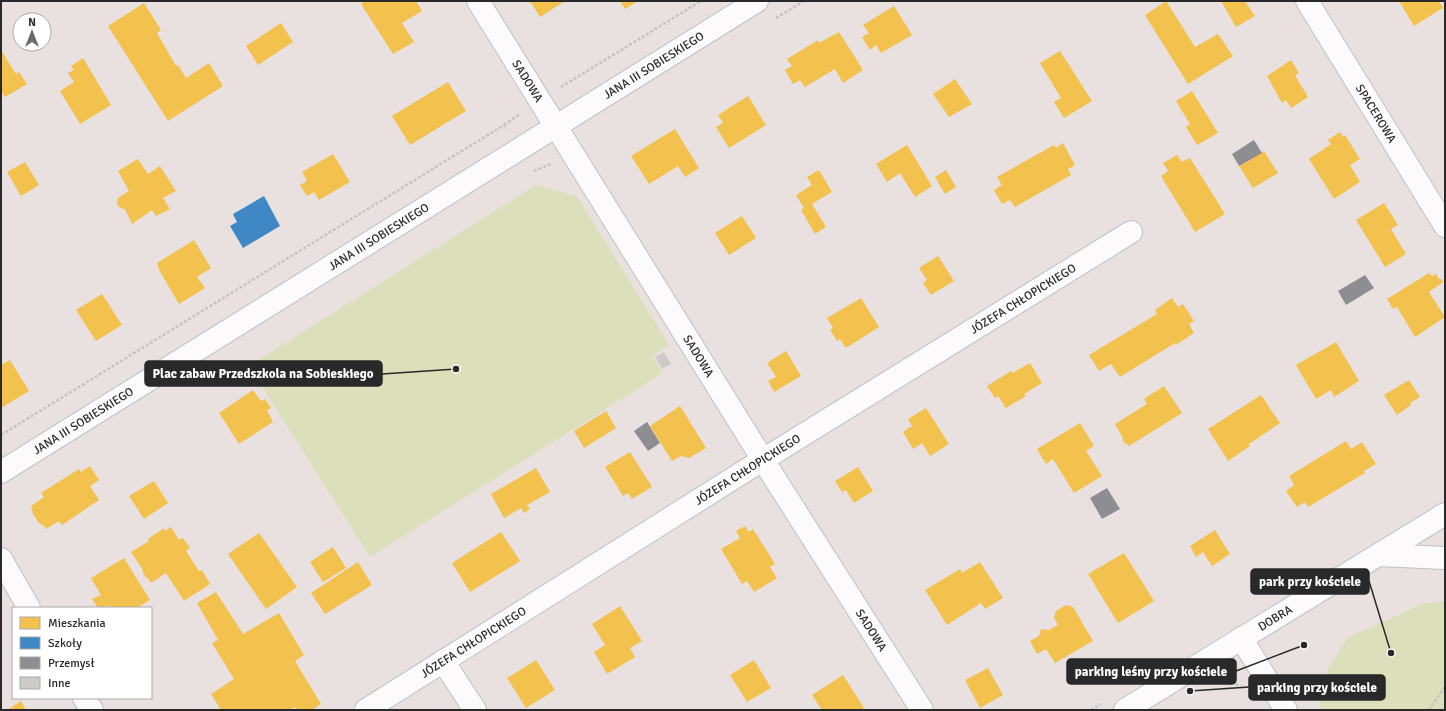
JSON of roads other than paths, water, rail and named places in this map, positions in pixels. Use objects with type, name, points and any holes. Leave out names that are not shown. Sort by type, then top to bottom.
[{"type":"street","name":"SADOWA","points":[[478,1],[763,460],[922,710]]},
{"type":"street","name":"JANA III SOBIESKIEGO","points":[[1,472],[756,1]]},
{"type":"street","name":"SPACEROWA","points":[[1307,1],[1445,226]]},
{"type":"street","name":"JÓZEFA CHŁOPICKIEGO","points":[[366,710],[443,660],[763,460],[1131,232]]},
{"type":"street","name":"DOBRA","points":[[1125,710],[1445,514]]},
{"type":"street","points":[[1380,555],[1445,558]]},
{"type":"street","points":[[1,559],[28,607]]},
{"type":"street","points":[[1241,638],[1286,710]]},
{"type":"street","points":[[443,660],[475,710]]},
{"type":"street","points":[[85,699],[92,710]]},
{"type":"place","name":"Plac zabaw Przedszkola na Sobieskiego","points":[[456,369]]},
{"type":"place","name":"parking leśny przy kościele","points":[[1304,645]]},
{"type":"place","name":"park przy kościele","points":[[1391,653]]},
{"type":"place","name":"parking przy kościele","points":[[1190,691]]}]
